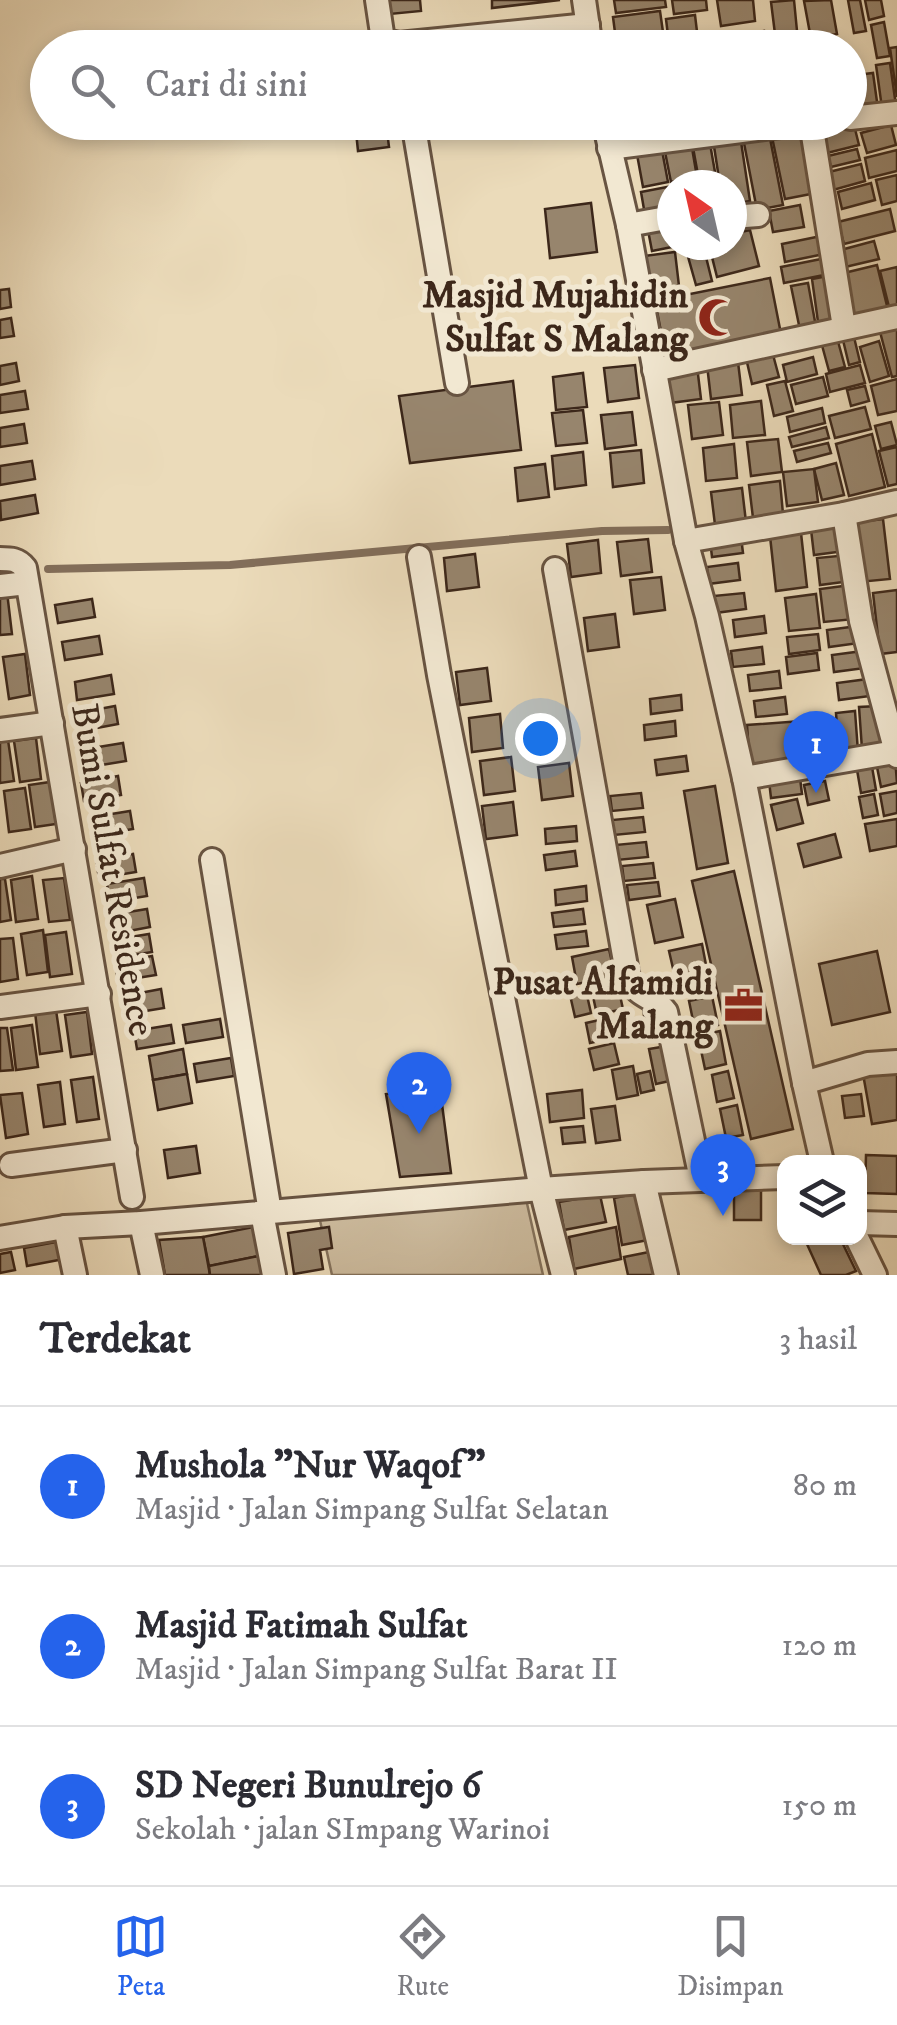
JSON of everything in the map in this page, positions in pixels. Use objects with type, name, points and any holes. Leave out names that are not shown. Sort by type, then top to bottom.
[{"type":"street","points":[[377,0],[382,30]]},
{"type":"street","points":[[584,0],[589,30]]},
{"type":"street","points":[[867,116],[897,113]]},
{"type":"street","points":[[416,140],[458,383]]},
{"type":"street","points":[[607,140],[628,226],[686,541],[708,616],[744,778],[820,1155]]},
{"type":"street","points":[[609,148],[671,140]]},
{"type":"street","points":[[814,140],[844,327]]},
{"type":"street","points":[[747,216],[758,215]]},
{"type":"street","points":[[628,226],[657,220]]},
{"type":"street","points":[[654,370],[897,317]]},
{"type":"street","points":[[686,541],[897,502]]},
{"type":"street","points":[[744,778],[896,754],[861,621],[844,514]]},
{"type":"street","points":[[419,557],[453,749],[541,1189],[563,1275]]},
{"type":"street","name":"Bumi Sulfat Residence","points":[[7,559],[21,562],[25,568],[132,1198]]},
{"type":"street","points":[[554,569],[628,978],[641,995],[666,1012],[701,1179]]},
{"type":"street","points":[[0,586],[26,583]]},
{"type":"street","points":[[0,730],[52,723]]},
{"type":"street","points":[[0,866],[74,850]]},
{"type":"street","points":[[212,860],[274,1275]]},
{"type":"street","points":[[0,1007],[98,994]]},
{"type":"street","points":[[804,1083],[868,1064],[897,1062]]},
{"type":"street","points":[[11,1164],[124,1150]]},
{"type":"street","points":[[0,1238],[65,1227],[541,1189],[777,1177]]},
{"type":"street","points":[[644,1182],[666,1275]]},
{"type":"street","points":[[142,1223],[152,1275]]},
{"type":"street","points":[[867,1223],[897,1224]]},
{"type":"street","points":[[65,1227],[74,1275]]},
{"type":"street","points":[[860,1245],[875,1275]]},
{"type":"shaded area","points":[[526,1199],[543,1275],[332,1275],[319,1216]]},
{"type":"building","points":[[388,0],[420,0],[421,11],[390,14]]},
{"type":"building","points":[[492,0],[560,0],[492,8]]},
{"type":"building","points":[[614,0],[665,0],[666,7],[616,13]]},
{"type":"building","points":[[672,0],[706,0],[707,10],[674,14]]},
{"type":"building","points":[[717,0],[753,0],[755,21],[721,26]]},
{"type":"building","points":[[794,0],[797,30],[774,30],[771,2]]},
{"type":"building","points":[[831,0],[836,30],[809,30],[804,1]]},
{"type":"building","points":[[848,0],[860,0],[866,30],[853,30]]},
{"type":"building","points":[[865,0],[881,0],[884,16],[869,20]]},
{"type":"building","points":[[660,11],[663,30],[615,30],[613,17]]},
{"type":"building","points":[[695,15],[697,30],[667,30],[666,19]]},
{"type":"building","points":[[884,22],[890,56],[877,58],[871,25]]},
{"type":"building","points":[[897,47],[897,97],[890,48]]},
{"type":"building","points":[[890,63],[896,106],[882,108],[876,65]]},
{"type":"building","points":[[873,73],[878,109],[867,110],[867,74]]},
{"type":"building","points":[[891,125],[896,145],[867,153],[863,140],[867,140],[867,131]]},
{"type":"building","points":[[357,140],[388,140],[389,147],[358,151]]},
{"type":"building","points":[[709,140],[715,170],[697,170],[692,142]]},
{"type":"building","points":[[713,140],[741,140],[745,170],[718,170]]},
{"type":"building","points":[[743,140],[770,140],[783,205],[757,210]]},
{"type":"building","points":[[773,140],[806,140],[816,193],[785,199]]},
{"type":"building","points":[[824,140],[858,140],[859,145],[827,153]]},
{"type":"building","points":[[691,142],[696,170],[669,170],[664,147]]},
{"type":"building","points":[[661,145],[666,170],[657,170],[657,184],[643,187],[636,149]]},
{"type":"building","points":[[857,149],[860,160],[831,167],[828,156]]},
{"type":"building","points":[[897,150],[897,171],[869,178],[865,158]]},
{"type":"building","points":[[861,164],[865,181],[833,190],[829,172]]},
{"type":"building","points":[[897,175],[897,201],[882,205],[876,180]]},
{"type":"building","points":[[871,183],[875,200],[842,209],[838,192]]},
{"type":"building","points":[[657,189],[657,213],[645,215],[641,192]]},
{"type":"building","points":[[591,203],[597,252],[550,258],[545,209]]},
{"type":"building","points":[[800,205],[804,227],[773,232],[769,211]]},
{"type":"building","points":[[890,209],[895,231],[844,244],[838,222]]},
{"type":"building","points":[[657,223],[657,250],[652,251],[647,225]]},
{"type":"building","points":[[750,230],[759,266],[717,277],[713,260],[747,260]]},
{"type":"building","points":[[826,235],[829,253],[785,262],[782,244]]},
{"type":"building","points":[[874,241],[879,259],[841,268],[837,251]]},
{"type":"building","points":[[657,254],[657,260],[676,260],[679,286],[648,289],[644,256]]},
{"type":"building","points":[[826,258],[829,274],[784,283],[781,267]]},
{"type":"building","points":[[689,260],[707,260],[712,281],[696,285]]},
{"type":"building","points":[[877,265],[888,310],[851,319],[840,274]]},
{"type":"building","points":[[897,267],[897,305],[889,307],[880,271]]},
{"type":"building","points":[[833,275],[841,325],[819,329],[812,279]]},
{"type":"building","name":"Masjid Mujahidin Sulfat S Malang","points":[[770,278],[781,334],[666,357],[655,301]]},
{"type":"building","points":[[808,283],[816,327],[800,330],[791,286]]},
{"type":"building","points":[[9,289],[11,307],[0,309],[0,290]]},
{"type":"building","points":[[11,318],[14,336],[0,338],[0,320]]},
{"type":"building","points":[[897,326],[897,376],[892,377],[879,328]]},
{"type":"building","points":[[853,333],[860,362],[849,365],[842,336]]},
{"type":"building","points":[[836,334],[845,367],[829,371],[820,338]]},
{"type":"building","points":[[879,341],[889,376],[870,382],[860,347]]},
{"type":"building","points":[[772,351],[779,377],[752,384],[746,358]]},
{"type":"building","points":[[813,357],[817,374],[787,382],[783,365]]},
{"type":"building","points":[[738,362],[742,395],[711,399],[707,365]]},
{"type":"building","points":[[16,363],[19,381],[0,385],[0,366]]},
{"type":"building","points":[[635,365],[639,398],[608,402],[604,368]]},
{"type":"building","points":[[860,365],[865,383],[830,392],[826,374]]},
{"type":"building","points":[[697,366],[701,399],[670,403],[666,369]]},
{"type":"building","points":[[583,373],[587,407],[556,410],[553,377]]},
{"type":"building","points":[[823,377],[828,396],[796,404],[791,385]]},
{"type":"building","points":[[897,379],[897,411],[878,415],[871,386]]},
{"type":"building","points":[[513,381],[521,450],[410,463],[399,396]]},
{"type":"building","points":[[785,381],[793,411],[774,416],[767,385]]},
{"type":"building","points":[[865,386],[869,401],[851,406],[847,390]]},
{"type":"building","points":[[25,391],[28,409],[0,413],[0,395]]},
{"type":"building","points":[[761,401],[765,435],[733,438],[730,405]]},
{"type":"building","points":[[719,402],[723,435],[692,439],[688,405]]},
{"type":"building","points":[[865,407],[871,429],[835,438],[829,416]]},
{"type":"building","points":[[822,408],[825,423],[790,432],[787,417]]},
{"type":"building","points":[[583,410],[587,443],[556,446],[552,413]]},
{"type":"building","points":[[632,412],[636,445],[605,449],[601,415]]},
{"type":"building","points":[[891,422],[897,445],[881,449],[875,426]]},
{"type":"building","points":[[24,424],[27,443],[0,447],[0,428]]},
{"type":"building","points":[[826,427],[829,438],[792,447],[789,437]]},
{"type":"building","points":[[872,434],[885,487],[849,496],[836,444]]},
{"type":"building","points":[[778,439],[782,472],[751,476],[747,442]]},
{"type":"building","points":[[828,443],[831,453],[797,462],[794,451]]},
{"type":"building","points":[[734,444],[737,478],[706,481],[703,448]]},
{"type":"building","points":[[897,447],[897,484],[888,486],[879,451]]},
{"type":"building","points":[[641,450],[644,483],[613,487],[610,453]]},
{"type":"building","points":[[583,452],[586,485],[555,489],[552,456]]},
{"type":"building","points":[[32,461],[35,479],[0,485],[0,466]]},
{"type":"building","points":[[836,463],[844,495],[822,500],[814,469]]},
{"type":"building","points":[[545,464],[549,497],[518,501],[515,468]]},
{"type":"building","points":[[814,469],[818,502],[787,506],[783,472]]},
{"type":"building","points":[[780,481],[783,514],[753,518],[749,485]]},
{"type":"building","points":[[742,488],[746,522],[715,525],[711,492]]},
{"type":"building","points":[[35,495],[38,513],[1,520],[0,501]]},
{"type":"building","points":[[841,518],[845,551],[814,555],[810,521]]},
{"type":"building","points":[[883,519],[890,579],[859,582],[852,523]]},
{"type":"building","points":[[800,524],[807,587],[776,591],[769,527]]},
{"type":"building","points":[[741,537],[743,553],[712,557],[710,540]]},
{"type":"building","points":[[648,539],[652,572],[621,576],[617,542]]},
{"type":"building","points":[[598,540],[601,573],[571,577],[567,544]]},
{"type":"building","points":[[475,554],[479,587],[447,591],[444,558]]},
{"type":"building","points":[[848,555],[851,581],[820,585],[817,558]]},
{"type":"building","points":[[738,563],[740,580],[708,584],[707,567]]},
{"type":"building","points":[[661,577],[665,610],[634,614],[630,580]]},
{"type":"building","points":[[851,585],[855,619],[824,622],[820,589]]},
{"type":"building","points":[[897,590],[897,652],[880,654],[873,593]]},
{"type":"building","points":[[7,592],[12,634],[0,635],[0,593]]},
{"type":"building","points":[[744,593],[746,609],[715,613],[713,596]]},
{"type":"building","points":[[816,594],[820,628],[789,631],[785,598]]},
{"type":"building","points":[[92,599],[95,617],[58,623],[55,605]]},
{"type":"building","points":[[615,614],[619,647],[588,651],[584,618]]},
{"type":"building","points":[[764,616],[766,633],[735,637],[733,620]]},
{"type":"building","points":[[858,626],[859,643],[829,647],[827,630]]},
{"type":"building","points":[[818,634],[820,650],[789,654],[787,637]]},
{"type":"building","points":[[99,636],[102,654],[65,660],[62,642]]},
{"type":"building","points":[[762,647],[764,664],[733,667],[731,651]]},
{"type":"building","points":[[863,651],[865,668],[834,672],[832,655]]},
{"type":"building","points":[[817,653],[819,670],[788,674],[786,657]]},
{"type":"building","points":[[25,654],[30,695],[9,699],[3,657]]},
{"type":"building","points":[[487,668],[491,701],[460,705],[456,672]]},
{"type":"building","points":[[779,671],[781,688],[750,691],[748,675]]},
{"type":"building","points":[[111,675],[114,694],[77,700],[75,682]]},
{"type":"building","points":[[868,679],[870,696],[839,700],[837,683]]},
{"type":"building","points":[[681,695],[682,710],[651,714],[650,699]]},
{"type":"building","points":[[785,697],[787,714],[756,717],[754,701]]},
{"type":"building","points":[[115,706],[118,724],[81,731],[78,713]]},
{"type":"building","points":[[878,706],[881,747],[862,749],[859,707]]},
{"type":"building","points":[[855,711],[858,752],[839,754],[836,713]]},
{"type":"building","points":[[500,714],[503,748],[472,752],[469,718]]},
{"type":"building","points":[[675,721],[676,736],[645,740],[644,725]]},
{"type":"building","points":[[801,721],[805,762],[750,767],[747,725]]},
{"type":"building","points":[[36,738],[41,779],[20,782],[14,741]]},
{"type":"building","points":[[8,740],[14,781],[0,783],[0,741]]},
{"type":"building","points":[[123,743],[126,761],[89,767],[86,749]]},
{"type":"building","points":[[686,756],[688,771],[657,775],[655,760]]},
{"type":"building","points":[[511,757],[515,791],[484,795],[480,761]]},
{"type":"building","points":[[895,758],[897,783],[881,787],[876,762]]},
{"type":"building","points":[[871,761],[876,790],[861,793],[856,764]]},
{"type":"building","points":[[569,763],[573,796],[542,800],[538,767]]},
{"type":"building","points":[[118,776],[121,795],[84,801],[81,783]]},
{"type":"building","points":[[800,778],[802,794],[771,798],[769,781]]},
{"type":"building","points":[[825,781],[829,800],[808,805],[804,785]]},
{"type":"building","points":[[50,782],[56,824],[35,827],[29,785]]},
{"type":"building","points":[[715,786],[728,863],[697,869],[684,791]]},
{"type":"building","points":[[25,788],[31,829],[9,832],[4,791]]},
{"type":"building","points":[[897,791],[897,813],[884,816],[880,794]]},
{"type":"building","points":[[641,793],[643,808],[612,811],[610,796]]},
{"type":"building","points":[[874,794],[878,815],[863,818],[859,797]]},
{"type":"building","points":[[797,799],[803,823],[777,830],[771,805]]},
{"type":"building","points":[[513,802],[517,835],[486,839],[482,806]]},
{"type":"building","points":[[130,811],[133,829],[96,835],[93,817]]},
{"type":"building","points":[[643,817],[645,832],[614,835],[612,820]]},
{"type":"building","points":[[897,819],[897,846],[870,851],[865,824]]},
{"type":"building","points":[[576,826],[577,841],[546,844],[545,829]]},
{"type":"building","points":[[835,834],[841,857],[804,867],[798,844]]},
{"type":"building","points":[[646,842],[648,857],[617,860],[615,845]]},
{"type":"building","points":[[575,851],[577,866],[546,870],[544,855]]},
{"type":"building","points":[[133,854],[136,872],[99,878],[96,860]]},
{"type":"building","points":[[653,863],[655,878],[624,881],[622,866]]},
{"type":"building","name":"Pusat Alfamidi Malang","points":[[734,871],[793,1129],[751,1139],[692,881]]},
{"type":"building","points":[[32,876],[38,919],[16,922],[11,880]]},
{"type":"building","points":[[64,878],[70,920],[49,922],[43,880]]},
{"type":"building","points":[[144,878],[147,896],[110,902],[107,884]]},
{"type":"building","points":[[0,879],[5,879],[11,920],[0,922]]},
{"type":"building","points":[[658,882],[660,896],[629,900],[627,885]]},
{"type":"building","points":[[586,886],[587,901],[556,905],[555,890]]},
{"type":"building","points":[[675,899],[683,937],[655,943],[647,905]]},
{"type":"building","points":[[147,909],[150,927],[113,934],[110,915]]},
{"type":"building","points":[[583,909],[585,924],[554,927],[552,913]]},
{"type":"building","points":[[43,930],[48,972],[27,975],[21,934]]},
{"type":"building","points":[[586,931],[588,946],[557,949],[555,935]]},
{"type":"building","points":[[66,932],[72,974],[50,977],[45,935]]},
{"type":"building","points":[[149,934],[152,952],[115,958],[112,940]]},
{"type":"building","points":[[13,938],[18,979],[0,982],[0,939]]},
{"type":"building","points":[[702,944],[707,970],[675,977],[669,951]]},
{"type":"building","points":[[609,949],[615,976],[577,984],[572,957]]},
{"type":"building","points":[[877,951],[890,1012],[832,1025],[819,964]]},
{"type":"building","points":[[152,956],[156,975],[118,981],[115,963]]},
{"type":"building","points":[[617,982],[623,1009],[597,1015],[591,987]]},
{"type":"building","points":[[161,989],[164,1008],[127,1014],[124,996]]},
{"type":"building","points":[[586,991],[591,1013],[575,1017],[570,995]]},
{"type":"building","points":[[712,996],[718,1025],[695,1030],[689,1001]]},
{"type":"building","points":[[658,1006],[662,1025],[646,1028],[643,1009]]},
{"type":"building","points":[[56,1010],[62,1051],[40,1054],[35,1012]]},
{"type":"building","points":[[87,1012],[92,1054],[71,1057],[65,1015]]},
{"type":"building","points":[[613,1017],[617,1037],[590,1043],[586,1023]]},
{"type":"building","points":[[220,1019],[223,1037],[186,1043],[183,1025]]},
{"type":"building","points":[[32,1025],[38,1067],[16,1070],[11,1028]]},
{"type":"building","points":[[171,1025],[174,1043],[137,1049],[134,1031]]},
{"type":"building","points":[[0,1028],[7,1028],[13,1070],[0,1071]]},
{"type":"building","points":[[720,1031],[726,1064],[705,1069],[698,1036]]},
{"type":"building","points":[[614,1043],[619,1064],[594,1070],[589,1049]]},
{"type":"building","points":[[667,1046],[674,1080],[656,1084],[649,1049]]},
{"type":"building","points":[[183,1049],[187,1074],[153,1080],[149,1056]]},
{"type":"building","points":[[231,1058],[234,1076],[197,1082],[194,1064]]},
{"type":"building","points":[[633,1066],[638,1095],[617,1099],[612,1070]]},
{"type":"building","points":[[897,1068],[897,1120],[872,1124],[863,1074]]},
{"type":"building","points":[[650,1071],[654,1090],[641,1093],[637,1074]]},
{"type":"building","points":[[728,1071],[734,1098],[717,1102],[712,1075]]},
{"type":"building","points":[[187,1074],[192,1103],[158,1110],[153,1080]]},
{"type":"building","points":[[93,1077],[99,1119],[77,1122],[71,1080]]},
{"type":"building","points":[[60,1082],[65,1124],[44,1127],[38,1085]]},
{"type":"building","points":[[440,1089],[451,1173],[400,1177],[386,1094]]},
{"type":"building","points":[[582,1090],[584,1118],[550,1122],[547,1094]]},
{"type":"building","points":[[22,1093],[28,1134],[6,1138],[0,1095]]},
{"type":"building","points":[[861,1094],[864,1116],[845,1118],[842,1096]]},
{"type":"building","points":[[737,1105],[743,1135],[726,1138],[720,1109]]},
{"type":"building","points":[[615,1106],[620,1140],[596,1143],[591,1109]]},
{"type":"building","points":[[583,1126],[585,1142],[563,1144],[561,1128]]},
{"type":"building","points":[[196,1146],[200,1173],[168,1178],[164,1150]]},
{"type":"building","points":[[867,1155],[897,1156],[897,1194],[867,1193]]},
{"type":"building","points":[[734,1185],[761,1185],[761,1220],[734,1220]]},
{"type":"building","points":[[639,1193],[648,1240],[622,1245],[614,1198]]},
{"type":"building","points":[[600,1195],[606,1222],[564,1230],[559,1202]]},
{"type":"building","points":[[259,1226],[264,1255],[209,1266],[203,1237]]},
{"type":"building","points":[[329,1227],[332,1248],[320,1250],[323,1269],[294,1274],[288,1233]]},
{"type":"building","points":[[616,1227],[621,1259],[574,1269],[569,1237]]},
{"type":"building","points":[[203,1237],[210,1275],[165,1275],[159,1240]]},
{"type":"building","points":[[61,1241],[64,1259],[27,1266],[24,1248]]},
{"type":"building","points":[[807,1245],[843,1245],[856,1271],[821,1275]]},
{"type":"building","points":[[654,1251],[658,1275],[628,1275],[624,1257]]},
{"type":"building","points":[[11,1252],[15,1270],[0,1273],[0,1254]]},
{"type":"building","points":[[264,1255],[268,1275],[210,1275],[209,1266]]},
{"type":"waterway","points":[[48,569],[230,565],[602,531],[668,530]]},
{"type":"place","name":"Masjid Mujahidin Sulfat S Malang","points":[[718,318]]},
{"type":"place","name":"Mushola \"Nur Waqof\"","points":[[816,793]]},
{"type":"place","name":"Pusat Alfamidi Malang","points":[[743,1005]]},
{"type":"place","name":"Masjid Fatimah Sulfat","points":[[419,1134]]},
{"type":"place","name":"SD Negeri Bunulrejo 6","points":[[723,1216]]}]
